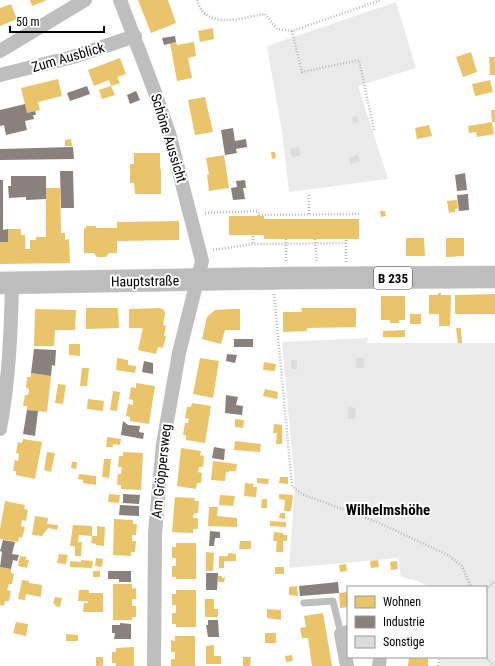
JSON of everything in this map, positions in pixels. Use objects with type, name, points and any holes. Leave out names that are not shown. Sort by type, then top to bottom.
[{"type":"main road","name":"B 235","points":[[283,278],[495,277]]},
{"type":"main road","name":"Hauptstraße","points":[[6,283],[283,278]]},
{"type":"street","points":[[0,51],[85,0]]},
{"type":"street","name":"Schöne Aussicht","points":[[120,0],[135,36],[169,133],[178,164],[202,261],[197,280]]},
{"type":"street","name":"Zum Ausblick","points":[[0,75],[74,57],[135,36]]},
{"type":"street","name":"Am Gröppersweg","points":[[154,666],[155,533],[162,449],[179,353],[197,280]]},
{"type":"street","points":[[0,429],[11,343],[6,283]]},
{"type":"street","points":[[345,633],[347,666]]},
{"type":"lane","points":[[304,604],[333,601],[345,633]]},
{"type":"path","points":[[197,0],[202,11],[214,19],[229,20],[265,14],[277,28],[292,31],[381,0]]},
{"type":"path","points":[[292,31],[302,72],[359,60],[374,130]]},
{"type":"path","points":[[309,195],[309,214]]},
{"type":"path","points":[[205,212],[258,212],[259,215],[359,214]]},
{"type":"path","points":[[253,236],[253,244]]},
{"type":"path","points":[[286,239],[283,278],[292,486],[302,494],[377,522],[448,555],[462,566],[471,586]]},
{"type":"path","points":[[315,239],[317,278]]},
{"type":"path","points":[[346,239],[346,278]]},
{"type":"path","points":[[212,250],[253,244],[345,243]]},
{"type":"path","points":[[487,588],[495,581]]},
{"type":"path","points":[[487,656],[488,660],[494,666]]},
{"type":"shaded area","points":[[396,2],[416,68],[358,86],[388,179],[289,192],[282,132],[267,46]]},
{"type":"shaded area","points":[[368,338],[367,343],[495,343],[495,666],[440,666],[441,658],[487,658],[487,586],[427,586],[418,581],[401,577],[398,558],[289,568],[295,485],[282,342]]},
{"type":"building: Wohnen","points":[[30,0],[47,0],[32,6]]},
{"type":"building: Wohnen","points":[[138,0],[168,0],[176,23],[151,33]]},
{"type":"building: Wohnen","points":[[11,4],[17,19],[0,26],[0,8]]},
{"type":"building: Wohnen","points":[[213,28],[214,39],[200,42],[198,31]]},
{"type":"building: Wohnen","points":[[176,42],[177,45],[194,42],[196,56],[188,58],[192,78],[177,81],[170,43]]},
{"type":"building: Wohnen","points":[[471,52],[477,72],[463,77],[456,57]]},
{"type":"building: Wohnen","points":[[489,57],[495,57],[495,75],[490,75]]},
{"type":"building: Wohnen","points":[[120,58],[126,74],[117,77],[120,83],[111,86],[109,80],[94,86],[88,70]]},
{"type":"building: Wohnen","points":[[58,79],[62,96],[38,102],[40,110],[27,113],[21,88]]},
{"type":"building: Wohnen","points":[[490,80],[493,92],[475,96],[472,84]]},
{"type":"building: Wohnen","points":[[111,86],[115,95],[102,99],[99,90]]},
{"type":"building: Wohnen","points":[[205,97],[213,132],[195,135],[188,100]]},
{"type":"building: Wohnen","points":[[491,110],[495,110],[495,122],[492,122]]},
{"type":"building: Wohnen","points":[[492,122],[494,134],[477,137],[476,132],[469,133],[468,126]]},
{"type":"building: Wohnen","points":[[429,125],[432,136],[417,139],[415,128]]},
{"type":"building: Wohnen","points":[[71,139],[72,146],[65,146],[65,140]]},
{"type":"building: Wohnen","points":[[271,152],[275,152],[276,158],[272,159]]},
{"type":"building: Wohnen","points":[[134,153],[160,153],[161,194],[135,194],[134,183],[130,183],[130,164],[134,164]]},
{"type":"building: Wohnen","points":[[224,155],[229,188],[209,191],[207,175],[209,174],[206,158]]},
{"type":"building: Wohnen","points":[[46,188],[60,188],[61,233],[65,233],[65,240],[69,239],[70,263],[0,264],[0,242],[8,242],[8,229],[21,229],[21,235],[25,235],[25,249],[30,249],[30,240],[36,240],[36,237],[46,237]]},
{"type":"building: Wohnen","points":[[457,200],[458,208],[455,209],[455,212],[449,213],[447,201]]},
{"type":"building: Wohnen","points":[[380,211],[385,211],[386,216],[381,217]]},
{"type":"building: Wohnen","points":[[229,216],[264,216],[264,219],[359,219],[359,239],[264,239],[264,235],[229,235]]},
{"type":"building: Wohnen","points":[[179,221],[179,240],[117,241],[117,253],[109,253],[106,257],[97,257],[94,253],[84,253],[84,228],[86,228],[86,226],[96,226],[96,228],[117,228],[117,222]]},
{"type":"building: Wohnen","points":[[406,238],[424,238],[425,256],[406,256]]},
{"type":"building: Wohnen","points":[[446,238],[464,238],[464,256],[446,257]]},
{"type":"building: Wohnen","points":[[438,293],[441,293],[441,295],[451,295],[450,326],[439,326],[439,314],[429,314],[429,295],[438,295]]},
{"type":"building: Wohnen","points":[[495,294],[495,314],[455,314],[455,295]]},
{"type":"building: Wohnen","points":[[381,296],[405,296],[405,320],[399,320],[399,323],[390,323],[390,320],[381,320]]},
{"type":"building: Wohnen","points":[[86,308],[118,308],[119,328],[86,329]]},
{"type":"building: Wohnen","points":[[160,308],[164,310],[165,314],[163,325],[166,326],[164,336],[166,336],[163,348],[158,347],[156,354],[138,350],[143,328],[129,328],[129,309]]},
{"type":"building: Wohnen","points":[[301,308],[356,308],[356,327],[307,328],[307,331],[283,332],[283,312],[302,312]]},
{"type":"building: Wohnen","points":[[35,309],[76,310],[75,330],[55,330],[54,346],[34,346]]},
{"type":"building: Wohnen","points":[[240,309],[240,330],[225,330],[221,344],[202,339],[207,317],[215,310]]},
{"type":"building: Wohnen","points":[[410,314],[421,314],[421,324],[410,324]]},
{"type":"building: Wohnen","points":[[456,328],[461,328],[462,343],[458,343]]},
{"type":"building: Wohnen","points":[[405,330],[405,337],[383,337],[383,331]]},
{"type":"building: Wohnen","points":[[69,344],[80,344],[80,356],[69,355]]},
{"type":"building: Wohnen","points":[[117,358],[128,360],[128,365],[136,366],[135,373],[116,370]]},
{"type":"building: Wohnen","points":[[200,358],[219,361],[213,398],[193,394]]},
{"type":"building: Wohnen","points":[[264,362],[276,364],[275,371],[263,370]]},
{"type":"building: Wohnen","points":[[82,368],[89,368],[87,386],[80,386]]},
{"type":"building: Wohnen","points":[[31,373],[51,376],[47,412],[27,410],[27,406],[23,406],[25,395],[28,395],[29,389],[26,388],[27,377],[31,377]]},
{"type":"building: Wohnen","points":[[136,383],[155,386],[149,424],[130,421],[130,417],[126,416],[128,404],[133,405],[133,400],[129,399],[131,387],[136,388]]},
{"type":"building: Wohnen","points":[[58,384],[66,385],[63,404],[55,403]]},
{"type":"building: Wohnen","points":[[265,389],[278,392],[277,399],[263,396]]},
{"type":"building: Wohnen","points":[[113,391],[120,392],[117,411],[110,410]]},
{"type":"building: Wohnen","points":[[88,399],[104,401],[103,411],[87,409]]},
{"type":"building: Wohnen","points":[[192,403],[211,406],[205,443],[186,440],[186,435],[183,435],[185,423],[188,423],[189,419],[185,418],[187,407],[191,407]]},
{"type":"building: Wohnen","points":[[235,419],[244,420],[243,428],[235,427]]},
{"type":"building: Wohnen","points":[[274,424],[282,425],[282,444],[276,444],[277,433],[273,433]]},
{"type":"building: Wohnen","points":[[107,437],[121,439],[120,445],[113,444],[113,447],[106,447]]},
{"type":"building: Wohnen","points":[[23,439],[42,442],[35,479],[16,475],[16,471],[13,471],[15,460],[18,461],[19,454],[16,453],[18,442],[22,443]]},
{"type":"building: Wohnen","points":[[235,441],[261,444],[260,452],[234,450]]},
{"type":"building: Wohnen","points":[[181,448],[201,451],[200,455],[204,456],[203,467],[199,467],[198,472],[202,473],[201,483],[197,483],[196,489],[177,486]]},
{"type":"building: Wohnen","points":[[47,452],[55,453],[51,472],[44,470]]},
{"type":"building: Wohnen","points":[[123,452],[143,453],[141,490],[121,489],[121,485],[117,485],[118,474],[121,474],[122,467],[118,467],[119,456],[123,456]]},
{"type":"building: Wohnen","points":[[104,459],[111,459],[109,478],[102,477]]},
{"type":"building: Wohnen","points":[[213,461],[237,464],[236,471],[226,472],[225,481],[211,480]]},
{"type":"building: Wohnen","points":[[72,462],[77,462],[76,469],[71,468]]},
{"type":"building: Wohnen","points":[[79,474],[96,476],[96,485],[83,483],[83,480],[78,479]]},
{"type":"building: Wohnen","points":[[280,477],[288,477],[288,484],[279,483]]},
{"type":"building: Wohnen","points":[[257,478],[269,479],[268,484],[257,483]]},
{"type":"building: Wohnen","points":[[245,483],[254,484],[253,487],[257,487],[256,497],[244,496]]},
{"type":"building: Wohnen","points":[[109,494],[120,495],[119,503],[108,502]]},
{"type":"building: Wohnen","points":[[279,494],[293,495],[291,511],[284,511],[285,500],[279,499]]},
{"type":"building: Wohnen","points":[[220,495],[235,496],[233,506],[219,505]]},
{"type":"building: Wohnen","points":[[175,497],[195,498],[194,501],[199,501],[198,513],[194,513],[193,518],[198,518],[198,529],[193,529],[193,533],[172,532]]},
{"type":"building: Wohnen","points":[[262,499],[267,499],[267,508],[261,508]]},
{"type":"building: Wohnen","points":[[5,501],[25,505],[24,509],[28,510],[26,521],[22,520],[21,526],[25,527],[22,538],[19,537],[18,542],[0,539],[0,529]]},
{"type":"building: Wohnen","points":[[209,507],[218,507],[217,516],[237,518],[237,527],[208,526]]},
{"type":"building: Wohnen","points":[[280,513],[285,513],[285,519],[279,518]]},
{"type":"building: Wohnen","points":[[35,516],[48,518],[47,524],[58,525],[57,530],[48,528],[42,536],[32,535]]},
{"type":"building: Wohnen","points":[[114,519],[133,520],[133,524],[137,524],[136,535],[132,535],[132,541],[136,541],[135,552],[131,552],[131,556],[113,555]]},
{"type":"building: Wohnen","points":[[270,521],[286,522],[286,527],[270,526]]},
{"type":"building: Wohnen","points":[[73,525],[92,526],[92,536],[79,535],[78,542],[82,542],[81,556],[75,556],[75,546],[70,546]]},
{"type":"building: Wohnen","points":[[97,526],[105,527],[104,546],[91,543],[92,536],[97,536]]},
{"type":"building: Wohnen","points":[[274,532],[287,535],[287,541],[283,541],[283,552],[276,552],[277,541],[273,541]]},
{"type":"building: Wohnen","points":[[240,541],[251,541],[251,549],[239,549]]},
{"type":"building: Wohnen","points":[[176,543],[196,543],[196,579],[176,579],[176,577],[172,577],[172,566],[176,566],[176,558],[172,558],[172,547],[176,547]]},
{"type":"building: Wohnen","points":[[206,552],[214,553],[213,571],[206,571]]},
{"type":"building: Wohnen","points":[[228,553],[236,554],[236,561],[224,561],[224,568],[219,568],[219,556],[228,556]]},
{"type":"building: Wohnen","points":[[59,554],[68,555],[66,564],[57,563]]},
{"type":"building: Wohnen","points":[[20,556],[26,557],[26,560],[29,560],[27,568],[18,566]]},
{"type":"building: Wohnen","points":[[96,558],[103,559],[102,567],[95,566]]},
{"type":"building: Wohnen","points":[[81,560],[93,561],[92,568],[70,567],[70,561],[81,562]]},
{"type":"building: Wohnen","points":[[378,560],[379,567],[371,568],[370,561]]},
{"type":"building: Wohnen","points":[[397,561],[398,569],[391,570],[390,562]]},
{"type":"building: Wohnen","points":[[346,564],[347,571],[340,572],[339,565]]},
{"type":"building: Wohnen","points":[[0,567],[11,569],[11,573],[14,574],[12,584],[9,584],[7,590],[11,591],[9,601],[5,601],[4,606],[0,605]]},
{"type":"building: Wohnen","points":[[275,567],[284,567],[284,574],[275,574]]},
{"type":"building: Wohnen","points":[[93,571],[100,571],[100,577],[93,577]]},
{"type":"building: Wohnen","points":[[218,576],[222,576],[222,578],[225,577],[224,582],[218,582]]},
{"type":"building: Wohnen","points":[[22,580],[29,581],[29,583],[42,585],[41,597],[26,594],[25,600],[18,599]]},
{"type":"building: Wohnen","points":[[113,584],[132,584],[132,589],[136,588],[136,599],[132,599],[132,606],[136,606],[136,617],[132,617],[132,620],[113,620]]},
{"type":"building: Wohnen","points":[[297,586],[298,596],[289,595],[289,587]]},
{"type":"building: Wohnen","points":[[79,590],[89,590],[89,593],[103,593],[103,612],[83,612],[84,603],[88,603],[88,601],[78,601]]},
{"type":"building: Wohnen","points":[[176,590],[196,590],[196,627],[176,627],[176,624],[172,624],[172,613],[176,613],[176,605],[172,605],[172,594],[176,594]]},
{"type":"building: Wohnen","points":[[347,592],[347,607],[340,608],[339,593]]},
{"type":"building: Wohnen","points":[[55,597],[62,598],[60,607],[55,606],[53,603]]},
{"type":"building: Wohnen","points":[[205,599],[214,599],[214,609],[218,609],[218,617],[205,617]]},
{"type":"building: Wohnen","points":[[267,609],[281,610],[281,620],[267,618]]},
{"type":"building: Wohnen","points":[[323,613],[332,666],[312,666],[308,638],[302,638],[300,628],[306,627],[304,616]]},
{"type":"building: Wohnen","points":[[16,622],[28,624],[26,636],[13,633]]},
{"type":"building: Wohnen","points":[[265,633],[276,633],[276,643],[265,643]]},
{"type":"building: Wohnen","points":[[66,634],[78,635],[78,641],[66,641]]},
{"type":"building: Wohnen","points":[[175,636],[195,636],[195,666],[171,666],[171,659],[175,659],[175,652],[171,652],[171,640],[175,641]]},
{"type":"building: Wohnen","points":[[214,645],[214,656],[221,656],[221,664],[206,664],[206,646]]},
{"type":"building: Wohnen","points":[[134,647],[134,666],[116,666],[116,663],[112,663],[112,652],[116,652],[116,648]]},
{"type":"building: Wohnen","points":[[292,655],[293,661],[286,662],[285,656]]},
{"type":"building: Wohnen","points":[[96,657],[103,657],[103,666],[96,666]]},
{"type":"building: Wohnen","points":[[243,657],[251,657],[250,666],[243,666]]},
{"type":"building: Wohnen","points":[[409,658],[428,658],[428,666],[408,666]]},
{"type":"building: Industrie","points":[[175,36],[176,42],[164,45],[162,38]]},
{"type":"building: Industrie","points":[[87,86],[90,94],[70,101],[67,93]]},
{"type":"building: Industrie","points":[[136,91],[140,100],[130,104],[127,95]]},
{"type":"building: Industrie","points":[[25,104],[27,113],[35,111],[36,115],[33,115],[34,119],[25,121],[27,130],[6,135],[4,125],[0,126],[0,110]]},
{"type":"building: Industrie","points":[[233,128],[235,141],[246,139],[247,147],[236,149],[237,153],[225,155],[221,130]]},
{"type":"building: Industrie","points":[[73,147],[74,159],[0,160],[0,149]]},
{"type":"building: Industrie","points":[[60,171],[73,171],[74,208],[61,208]]},
{"type":"building: Industrie","points":[[465,173],[467,190],[457,191],[455,175]]},
{"type":"building: Industrie","points":[[11,176],[46,176],[46,199],[26,200],[26,197],[9,198],[8,186],[11,186]]},
{"type":"building: Industrie","points":[[0,180],[3,180],[3,230],[8,229],[8,242],[0,242]]},
{"type":"building: Industrie","points":[[245,180],[246,188],[243,188],[245,199],[233,200],[231,188],[237,187],[236,181]]},
{"type":"building: Industrie","points":[[468,194],[469,210],[459,211],[457,195]]},
{"type":"building: Industrie","points":[[234,339],[253,339],[253,347],[234,347]]},
{"type":"building: Industrie","points":[[34,349],[56,350],[55,366],[52,365],[51,376],[31,373]]},
{"type":"building: Industrie","points":[[227,354],[237,355],[235,363],[226,361]]},
{"type":"building: Industrie","points":[[144,361],[153,363],[153,374],[142,372]]},
{"type":"building: Industrie","points":[[226,395],[238,397],[236,405],[243,406],[242,415],[225,413]]},
{"type":"building: Industrie","points":[[27,410],[38,411],[35,436],[23,434]]},
{"type":"building: Industrie","points":[[123,421],[128,425],[140,426],[139,432],[144,433],[143,439],[121,435]]},
{"type":"building: Industrie","points":[[214,447],[225,449],[224,460],[212,458]]},
{"type":"building: Industrie","points":[[123,494],[140,495],[139,504],[123,503]]},
{"type":"building: Industrie","points":[[120,505],[139,506],[139,516],[119,515]]},
{"type":"building: Industrie","points":[[210,531],[220,532],[220,538],[215,538],[214,546],[209,546]]},
{"type":"building: Industrie","points":[[3,540],[15,542],[12,554],[19,555],[17,561],[13,560],[11,569],[0,567],[2,552],[0,551]]},
{"type":"building: Industrie","points":[[108,571],[131,571],[131,582],[119,582],[119,579],[108,579]]},
{"type":"building: Industrie","points":[[206,573],[218,573],[217,590],[206,590]]},
{"type":"building: Industrie","points":[[338,582],[339,593],[300,596],[299,586]]},
{"type":"building: Industrie","points":[[208,620],[218,620],[219,637],[208,637],[206,625],[208,625]]},
{"type":"building: Industrie","points":[[120,623],[131,624],[131,639],[114,639],[115,633],[112,633],[112,625],[120,625]]},
{"type":"building: Sonstige","points":[[357,116],[359,122],[353,123],[352,117]]},
{"type":"building: Sonstige","points":[[299,147],[300,156],[292,157],[290,149]]},
{"type":"building: Sonstige","points":[[358,155],[360,161],[351,164],[349,158]]},
{"type":"building: Sonstige","points":[[356,358],[364,358],[364,368],[356,368]]},
{"type":"building: Sonstige","points":[[291,360],[297,360],[297,369],[291,369]]},
{"type":"building: Sonstige","points":[[348,407],[356,408],[355,419],[348,419]]},
{"type":"district","name":"Wilhelmshöhe","points":[[388,510]]}]
